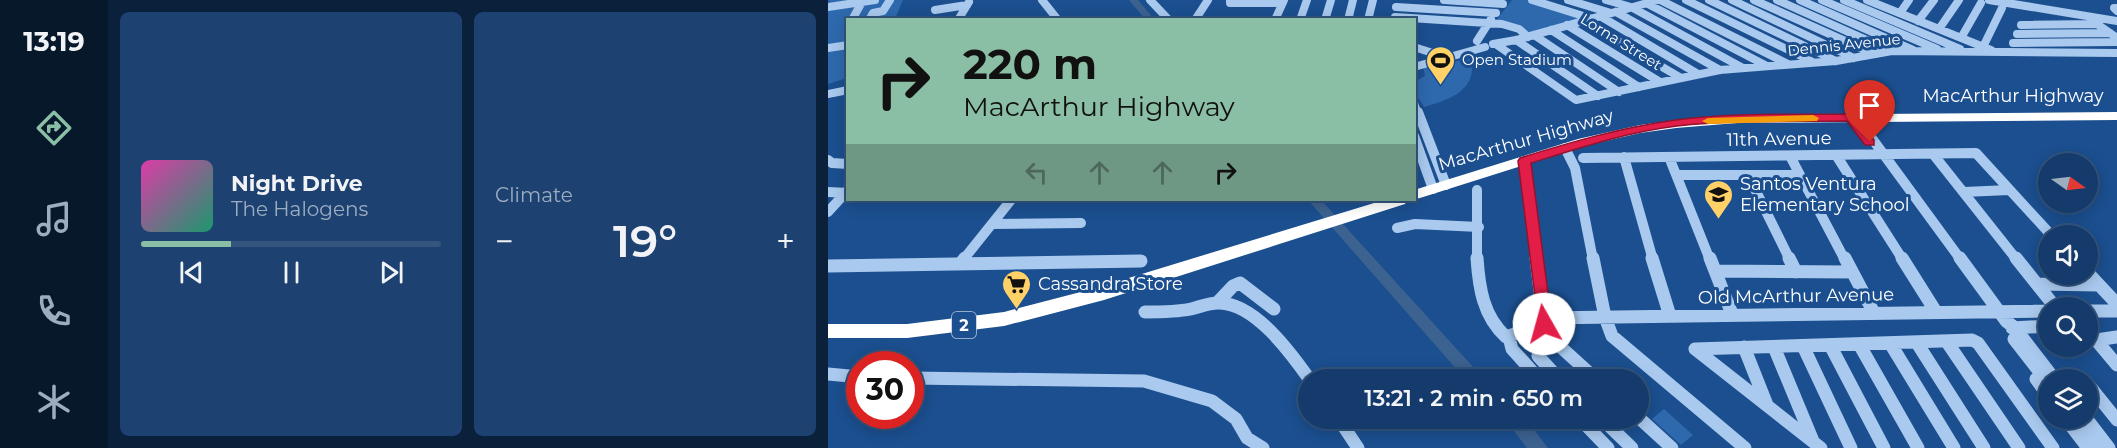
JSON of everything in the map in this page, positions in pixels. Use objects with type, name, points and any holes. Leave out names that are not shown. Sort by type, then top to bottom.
[{"type":"highway","name":"MacArthur Highway","points":[[1416,194],[1623,132],[1679,123],[1859,124],[2117,116]]},
{"type":"highway","name":"2","points":[[828,331],[898,331],[995,320],[1076,301],[1395,201]]},
{"type":"street","points":[[828,7],[875,0]]},
{"type":"street","points":[[870,18],[873,13],[885,10],[890,0]]},
{"type":"street","points":[[936,0],[935,12],[969,3]]},
{"type":"street","points":[[1042,0],[1056,18]]},
{"type":"street","points":[[1150,0],[1167,18]]},
{"type":"street","points":[[1196,18],[1208,0]]},
{"type":"street","points":[[1230,0],[1230,3],[1280,1]]},
{"type":"street","points":[[1301,18],[1307,0]]},
{"type":"street","points":[[1326,18],[1331,0]]},
{"type":"street","points":[[1348,18],[1353,0]]},
{"type":"street","points":[[1368,18],[1373,0]]},
{"type":"street","points":[[1444,0],[1504,2]]},
{"type":"street","points":[[1532,0],[1592,19],[1698,74]]},
{"type":"street","points":[[1568,0],[1614,12],[1720,70]]},
{"type":"street","points":[[1606,0],[1631,8],[1743,68]]},
{"type":"street","points":[[1686,0],[1814,63]]},
{"type":"street","points":[[1708,0],[1836,61]]},
{"type":"street","points":[[1731,0],[1854,57]]},
{"type":"street","points":[[1754,0],[1874,54]]},
{"type":"street","points":[[1778,0],[1892,51]]},
{"type":"street","points":[[1800,0],[1916,51]]},
{"type":"street","points":[[1822,0],[1942,51]]},
{"type":"street","points":[[1868,0],[1882,3],[1918,21],[1997,53]]},
{"type":"street","points":[[1900,13],[1909,0]]},
{"type":"street","points":[[1918,21],[1934,0]]},
{"type":"street","points":[[1939,29],[1959,0]]},
{"type":"street","points":[[853,18],[863,1]]},
{"type":"street","points":[[1271,18],[1280,1]]},
{"type":"street","points":[[1276,18],[1280,1]]},
{"type":"street","points":[[1652,1],[1767,66]]},
{"type":"street","points":[[1416,56],[1516,40],[1652,1],[1739,39],[1789,64]]},
{"type":"street","points":[[1739,39],[1850,1],[1968,52]]},
{"type":"street","points":[[1487,43],[1482,32],[1504,2]]},
{"type":"street","points":[[1961,38],[1985,2],[2117,21]]},
{"type":"street","points":[[959,18],[969,3]]},
{"type":"street","points":[[1394,18],[1397,4],[1496,13]]},
{"type":"street","points":[[1983,47],[2002,4]]},
{"type":"street","points":[[2067,4],[2068,14]]},
{"type":"street","points":[[2010,53],[2021,25],[2024,7]]},
{"type":"street","points":[[1416,19],[1488,23],[1513,27],[1619,92]]},
{"type":"street","points":[[1592,19],[1681,78]]},
{"type":"street","points":[[2021,25],[2100,25],[2114,35]]},
{"type":"street","name":"Lorna Street","points":[[1567,26],[1660,82]]},
{"type":"street","points":[[1551,30],[1639,87]]},
{"type":"street","points":[[2017,34],[2114,35]]},
{"type":"street","points":[[1516,40],[1598,96]]},
{"type":"street","points":[[2013,43],[2117,42]]},
{"type":"street","points":[[1416,66],[1487,43]]},
{"type":"street","name":"Dennis Avenue","points":[[1487,43],[1576,100],[1720,70],[1836,61],[1892,51],[2117,53]]},
{"type":"street","points":[[828,48],[846,45]]},
{"type":"street","points":[[1416,47],[1435,53]]},
{"type":"street","points":[[1416,61],[1435,53]]},
{"type":"street","points":[[828,94],[846,90]]},
{"type":"street","points":[[1418,123],[1439,187]]},
{"type":"street","points":[[1859,124],[2042,369]]},
{"type":"street","points":[[1416,140],[1439,187]]},
{"type":"street","points":[[1565,148],[1575,168],[1609,330],[1617,342],[1745,448]]},
{"type":"street","name":"11th Avenue","points":[[1583,158],[1836,155],[1877,148],[1933,154],[1976,153],[2009,190]]},
{"type":"street","points":[[1933,154],[2047,297]]},
{"type":"street","points":[[1836,155],[1936,312]]},
{"type":"street","points":[[1790,156],[1874,313]]},
{"type":"street","points":[[1624,157],[1635,203],[1670,316]]},
{"type":"street","points":[[1669,157],[1717,271],[1732,314]]},
{"type":"street","points":[[828,160],[832,163],[846,164]]},
{"type":"street","points":[[1524,161],[1544,321],[1554,341],[1585,369]]},
{"type":"street","points":[[1677,175],[1800,175]]},
{"type":"street","points":[[1748,175],[1796,272]]},
{"type":"street","points":[[1477,190],[1479,288],[1482,302],[1491,322],[1500,334],[1509,337],[1512,349],[1530,369]]},
{"type":"street","points":[[1964,192],[2009,190],[2042,225]]},
{"type":"street","points":[[828,192],[846,192]]},
{"type":"street","points":[[828,212],[846,193]]},
{"type":"street","points":[[960,264],[1010,201]]},
{"type":"street","points":[[992,224],[1081,222]]},
{"type":"street","points":[[1397,228],[1415,224],[1479,227]]},
{"type":"street","points":[[828,266],[1142,261]]},
{"type":"street","points":[[1717,271],[1852,272]]},
{"type":"street","points":[[1218,303],[1233,286],[1240,283],[1274,309]]},
{"type":"street","points":[[2037,284],[2099,285],[2117,304]]},
{"type":"street","points":[[1145,312],[1178,311],[1218,303],[1231,304],[1260,321],[1303,369]]},
{"type":"street","points":[[2098,310],[2117,311]]},
{"type":"street","name":"Old McArthur Avenue","points":[[1509,337],[1544,321],[1605,317],[1936,312],[2006,322],[2038,313]]},
{"type":"street","points":[[2006,322],[2038,325]]},
{"type":"street","points":[[2117,337],[2096,340],[2117,365]]},
{"type":"street","points":[[1550,369],[1538,356],[1539,350],[1554,341]]},
{"type":"street","points":[[1817,446],[1695,349],[1976,341],[2053,448]]},
{"type":"street","points":[[1947,342],[2019,448]]},
{"type":"street","points":[[1890,343],[1954,448]]},
{"type":"street","points":[[1917,343],[1984,448]]},
{"type":"street","points":[[1859,344],[1918,448]]},
{"type":"street","points":[[1830,345],[1884,448]]},
{"type":"street","points":[[1803,346],[1851,448]]},
{"type":"street","points":[[1744,347],[1768,406]]},
{"type":"street","points":[[1774,347],[1817,446]]},
{"type":"street","points":[[828,374],[846,376]]},
{"type":"street","points":[[924,378],[1144,381],[1212,401],[1236,419],[1247,438],[1263,448]]},
{"type":"street","points":[[2098,396],[2117,420]]},
{"type":"street","points":[[1649,427],[1672,448]]},
{"type":"street","points":[[1345,429],[1358,448]]},
{"type":"street","points":[[1590,429],[1608,448]]},
{"type":"street","points":[[1612,429],[1632,448]]},
{"type":"street","points":[[2073,429],[2088,448]]},
{"type":"street","points":[[2084,429],[2098,448]]},
{"type":"street","points":[[2094,429],[2109,448]]},
{"type":"shaded area","points":[[828,0],[903,0],[895,18],[846,18],[846,78],[828,84]]},
{"type":"shaded area","points":[[1512,0],[1527,0],[1584,18],[1528,33],[1495,22]]},
{"type":"shaded area","name":"Open Stadium","points":[[1471,59],[1472,70],[1466,86],[1459,92],[1424,107],[1416,95],[1416,81],[1425,76],[1423,66]]},
{"type":"shaded area","points":[[1664,409],[1693,435],[1681,445],[1652,419]]},
{"type":"waterway","points":[[1133,0],[1149,18]]},
{"type":"waterway","points":[[1315,201],[1467,369]]},
{"type":"waterway","points":[[1523,429],[1539,448]]},
{"type":"slow traffic","points":[[1708,121],[1813,118]]},
{"type":"place","name":"Open Stadium","points":[[1441,86]]},
{"type":"place","name":"Santos Ventura Elementary School","points":[[1719,220]]},
{"type":"place","name":"Cassandra Store","points":[[1017,310]]},
{"type":"route","points":[[1544,324],[1524,161],[1580,143],[1643,128],[1737,119],[1850,118],[1870,142]]}]
